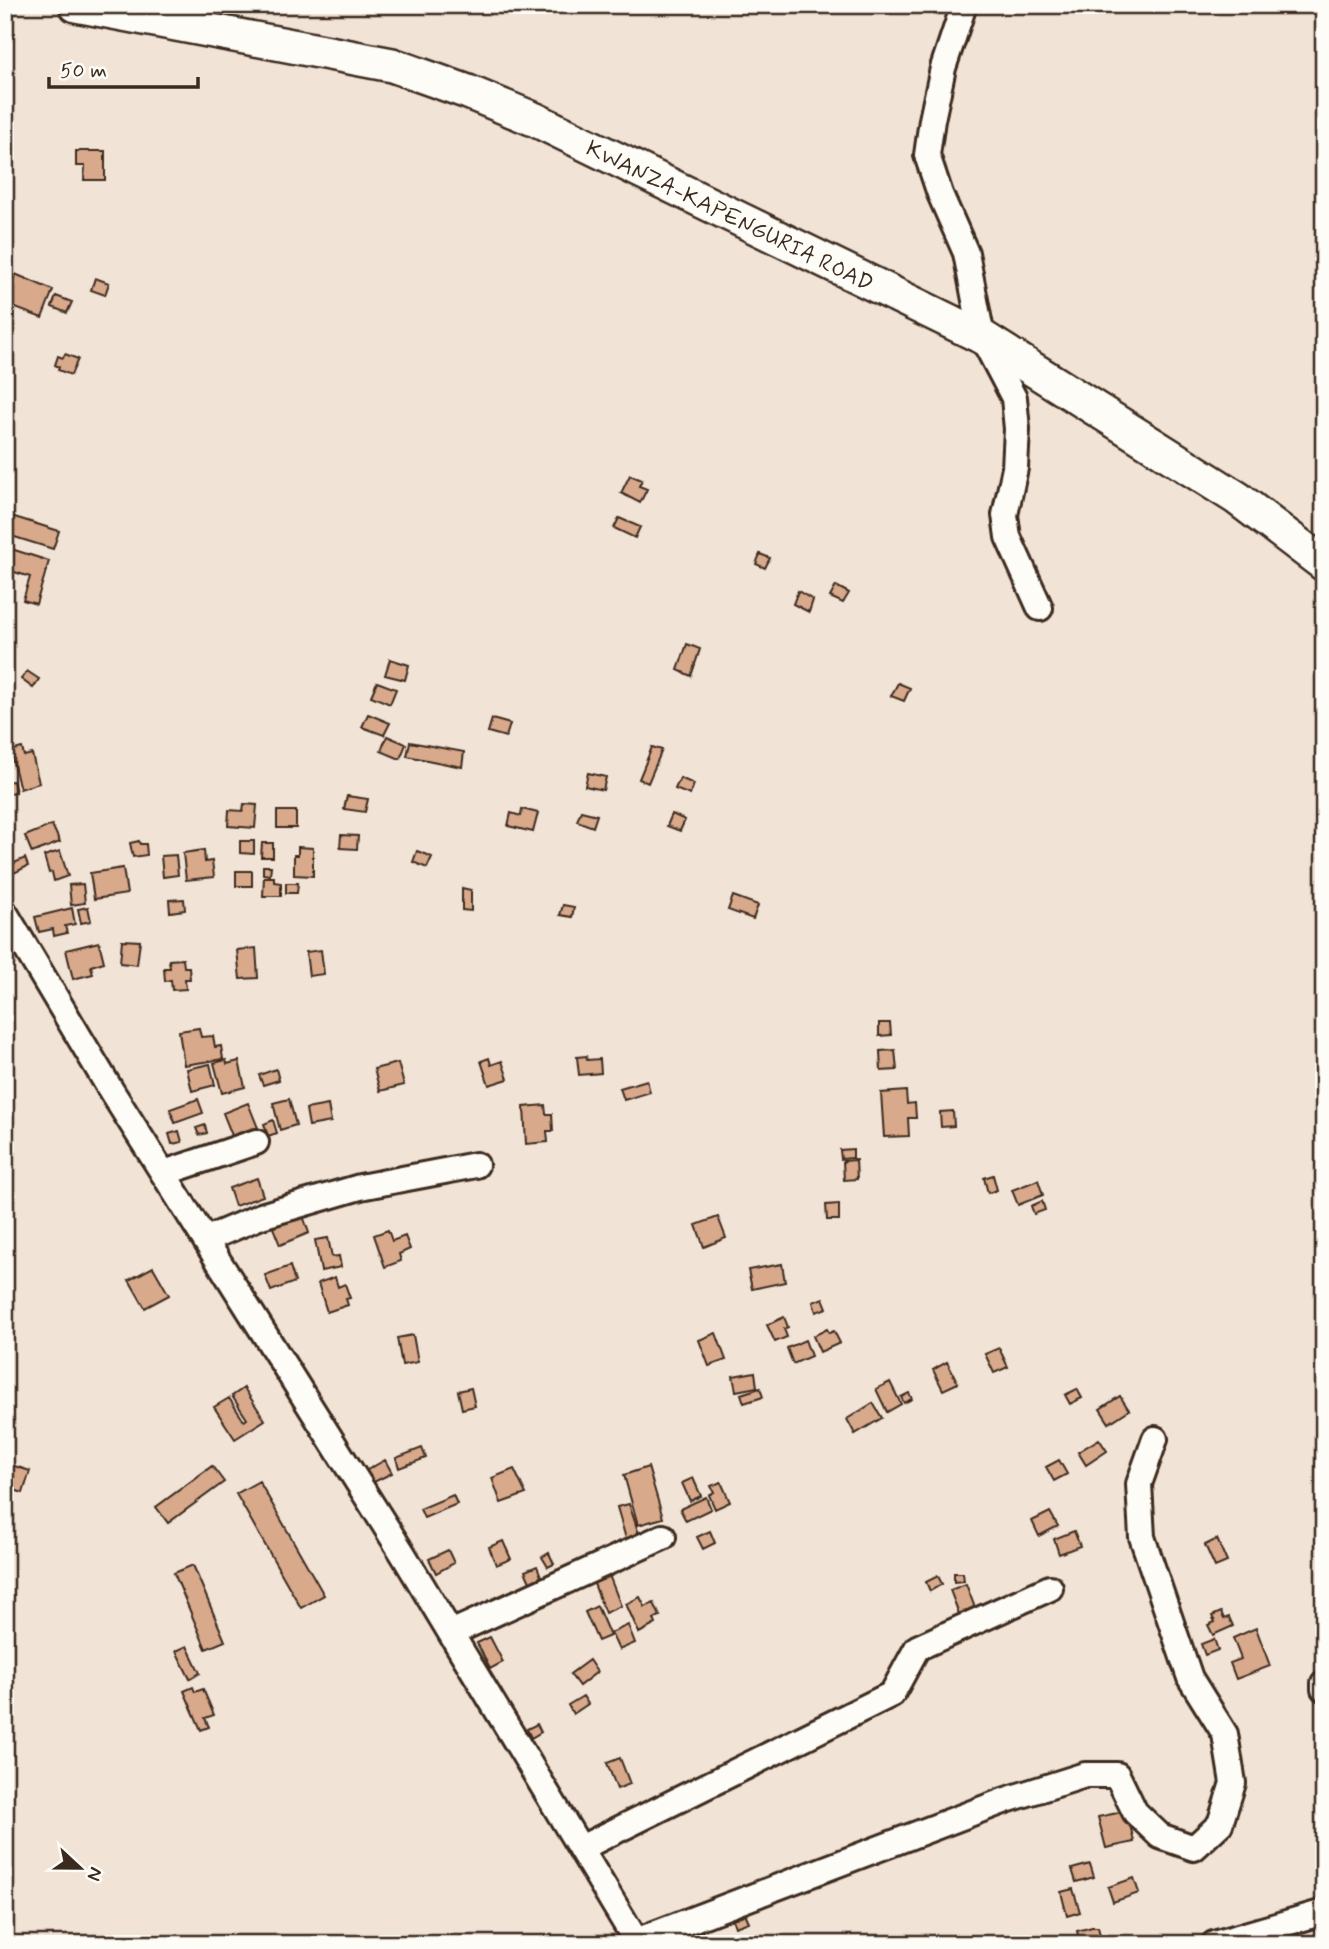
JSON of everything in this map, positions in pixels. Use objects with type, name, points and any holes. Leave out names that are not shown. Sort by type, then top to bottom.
[{"type":"street","points":[[964,5],[943,68],[927,155],[940,194],[966,253],[982,337],[1014,398],[1017,429],[1014,468],[1005,514],[1008,537],[1040,608]]},
{"type":"street","name":"KWANZA-KAPENGURIA ROAD","points":[[82,6],[392,65],[536,120],[982,337],[1237,498],[1324,564]]},
{"type":"street","points":[[5,913],[451,1633],[637,1942],[1006,1800],[1084,1775],[1117,1775],[1135,1812],[1160,1836],[1194,1848],[1220,1824],[1233,1783],[1225,1734],[1190,1678],[1142,1537],[1139,1484],[1155,1439]]},
{"type":"street","points":[[164,1173],[257,1142]]},
{"type":"street","points":[[207,1239],[261,1216],[360,1187],[476,1165]]},
{"type":"street","points":[[451,1633],[663,1537]]},
{"type":"street","points":[[581,1848],[892,1694],[917,1648],[1050,1588]]},
{"type":"street","points":[[1324,1683],[1324,1689]]},
{"type":"street","points":[[1214,1944],[1324,1912]]},
{"type":"building","points":[[76,151],[105,151],[105,180],[84,180],[85,166],[76,166]]},
{"type":"building","points":[[15,274],[53,290],[42,318],[5,304]]},
{"type":"building","points":[[95,278],[109,283],[105,295],[91,290]]},
{"type":"building","points":[[56,296],[72,302],[67,313],[52,307]]},
{"type":"building","points":[[65,354],[78,359],[71,375],[58,370],[59,367],[55,365],[58,356],[63,358]]},
{"type":"building","points":[[630,475],[642,480],[639,486],[647,489],[640,503],[621,493]]},
{"type":"building","points":[[5,514],[59,531],[53,549],[5,534]]},
{"type":"building","points":[[619,518],[640,527],[635,538],[614,528]]},
{"type":"building","points":[[5,547],[49,561],[36,604],[23,600],[30,577],[5,569]]},
{"type":"building","points":[[760,554],[770,558],[765,568],[756,564]]},
{"type":"building","points":[[836,586],[849,593],[843,603],[830,597]]},
{"type":"building","points":[[798,591],[813,600],[809,612],[793,604]]},
{"type":"building","points":[[687,644],[700,649],[691,676],[678,670]]},
{"type":"building","points":[[390,659],[409,665],[405,680],[385,675]]},
{"type":"building","points":[[27,671],[39,679],[33,688],[21,679]]},
{"type":"building","points":[[377,682],[396,689],[390,704],[371,696]]},
{"type":"building","points":[[898,683],[910,688],[904,701],[891,696]]},
{"type":"building","points":[[368,714],[390,723],[384,735],[362,727]]},
{"type":"building","points":[[492,719],[510,724],[506,737],[488,732]]},
{"type":"building","points":[[387,736],[406,744],[400,759],[381,751]]},
{"type":"building","points":[[410,742],[464,752],[462,767],[407,756]]},
{"type":"building","points":[[652,747],[662,750],[648,783],[639,779]]},
{"type":"building","points":[[22,748],[24,756],[32,754],[39,783],[20,789],[10,751]]},
{"type":"building","points":[[588,773],[606,777],[603,790],[585,786]]},
{"type":"building","points":[[680,778],[694,784],[690,795],[675,789]]},
{"type":"building","points":[[13,781],[16,792],[5,795],[5,782]]},
{"type":"building","points":[[347,796],[368,799],[365,812],[344,809]]},
{"type":"building","points":[[244,804],[257,805],[255,828],[228,826],[229,810],[243,811]]},
{"type":"building","points":[[522,809],[538,813],[533,832],[508,826],[511,813],[521,816]]},
{"type":"building","points":[[277,811],[296,811],[296,828],[277,828]]},
{"type":"building","points":[[581,811],[597,815],[593,827],[577,821]]},
{"type":"building","points":[[672,814],[685,820],[680,831],[667,826]]},
{"type":"building","points":[[52,825],[60,842],[32,853],[25,836]]},
{"type":"building","points":[[341,835],[358,836],[357,849],[340,848]]},
{"type":"building","points":[[139,841],[140,844],[146,844],[147,855],[133,857],[130,843]]},
{"type":"building","points":[[240,841],[254,841],[254,854],[240,853]]},
{"type":"building","points":[[262,843],[273,843],[273,857],[261,857]]},
{"type":"building","points":[[298,847],[313,848],[313,876],[294,875],[294,855],[298,855]]},
{"type":"building","points":[[204,850],[205,862],[212,861],[214,877],[186,880],[183,853]]},
{"type":"building","points":[[60,851],[68,876],[54,881],[44,856]]},
{"type":"building","points":[[417,851],[432,857],[427,868],[413,862]]},
{"type":"building","points":[[176,855],[178,875],[163,877],[161,856]]},
{"type":"building","points":[[25,858],[28,866],[14,873],[10,865]]},
{"type":"building","points":[[263,866],[271,866],[270,875],[263,874]]},
{"type":"building","points":[[123,868],[127,894],[94,899],[90,873]]},
{"type":"building","points":[[236,871],[252,871],[252,886],[236,886]]},
{"type":"building","points":[[264,877],[274,877],[274,882],[281,883],[281,896],[263,896]]},
{"type":"building","points":[[286,883],[298,883],[297,893],[286,893]]},
{"type":"building","points":[[83,884],[85,903],[71,905],[69,885]]},
{"type":"building","points":[[462,888],[471,890],[471,911],[462,910]]},
{"type":"building","points":[[733,896],[758,905],[753,919],[728,910]]},
{"type":"building","points":[[184,899],[185,910],[170,912],[169,900]]},
{"type":"building","points":[[563,905],[574,907],[572,917],[560,915]]},
{"type":"building","points":[[88,907],[91,921],[81,923],[78,909]]},
{"type":"building","points":[[72,908],[75,924],[65,926],[67,933],[54,936],[53,929],[39,932],[35,917]]},
{"type":"building","points":[[122,940],[140,941],[137,965],[120,963]]},
{"type":"building","points":[[99,942],[104,962],[91,966],[93,974],[73,979],[66,950]]},
{"type":"building","points":[[256,948],[258,978],[240,979],[237,950]]},
{"type":"building","points":[[321,950],[324,974],[309,976],[306,952]]},
{"type":"building","points":[[183,959],[184,967],[189,967],[190,979],[185,979],[186,989],[172,990],[171,980],[165,981],[164,968],[170,968],[169,960]]},
{"type":"building","points":[[879,1023],[890,1023],[891,1035],[879,1036]]},
{"type":"building","points":[[199,1028],[201,1037],[213,1036],[215,1047],[221,1046],[223,1059],[184,1065],[179,1031]]},
{"type":"building","points":[[895,1050],[897,1070],[881,1071],[880,1051]]},
{"type":"building","points":[[586,1056],[587,1060],[600,1059],[601,1073],[579,1075],[577,1057]]},
{"type":"building","points":[[489,1058],[491,1065],[502,1061],[508,1079],[489,1085],[481,1061]]},
{"type":"building","points":[[226,1060],[227,1064],[239,1061],[245,1087],[222,1093],[214,1063]]},
{"type":"building","points":[[398,1063],[404,1085],[380,1091],[374,1069]]},
{"type":"building","points":[[210,1064],[215,1085],[192,1091],[187,1069]]},
{"type":"building","points":[[276,1069],[279,1080],[263,1085],[259,1075]]},
{"type":"building","points":[[647,1080],[650,1092],[624,1100],[620,1088]]},
{"type":"building","points":[[906,1091],[907,1104],[915,1103],[916,1118],[908,1118],[909,1136],[884,1137],[881,1093]]},
{"type":"building","points":[[198,1099],[203,1113],[175,1123],[170,1109]]},
{"type":"building","points":[[289,1099],[296,1125],[280,1130],[273,1103]]},
{"type":"building","points":[[248,1103],[260,1133],[235,1143],[223,1113]]},
{"type":"building","points":[[328,1105],[331,1122],[309,1126],[306,1109]]},
{"type":"building","points":[[545,1105],[546,1114],[552,1114],[553,1131],[547,1131],[548,1142],[526,1144],[524,1107]]},
{"type":"building","points":[[953,1111],[954,1126],[941,1127],[940,1112]]},
{"type":"building","points":[[273,1120],[277,1133],[268,1136],[264,1124]]},
{"type":"building","points":[[205,1125],[207,1133],[199,1135],[196,1128]]},
{"type":"building","points":[[179,1131],[182,1142],[172,1144],[169,1134]]},
{"type":"building","points":[[853,1149],[853,1158],[841,1159],[840,1150]]},
{"type":"building","points":[[856,1160],[857,1179],[844,1180],[843,1161]]},
{"type":"building","points":[[993,1175],[997,1190],[988,1193],[984,1178]]},
{"type":"building","points":[[257,1178],[263,1196],[235,1206],[229,1188]]},
{"type":"building","points":[[1038,1180],[1043,1195],[1018,1205],[1012,1190]]},
{"type":"building","points":[[1042,1201],[1045,1210],[1034,1214],[1031,1206]]},
{"type":"building","points":[[839,1204],[839,1220],[827,1220],[826,1205]]},
{"type":"building","points":[[302,1213],[309,1233],[280,1245],[272,1225]]},
{"type":"building","points":[[718,1217],[726,1238],[704,1247],[696,1225]]},
{"type":"building","points":[[388,1230],[392,1241],[405,1236],[410,1249],[399,1254],[401,1261],[385,1267],[374,1235]]},
{"type":"building","points":[[328,1238],[332,1257],[339,1256],[341,1267],[321,1271],[315,1240]]},
{"type":"building","points":[[782,1264],[785,1282],[752,1289],[748,1270]]},
{"type":"building","points":[[290,1266],[295,1282],[271,1291],[265,1275]]},
{"type":"building","points":[[153,1267],[169,1295],[145,1308],[129,1280]]},
{"type":"building","points":[[335,1277],[338,1287],[345,1284],[350,1298],[346,1299],[348,1305],[327,1312],[318,1283]]},
{"type":"building","points":[[823,1298],[827,1308],[816,1312],[813,1302]]},
{"type":"building","points":[[784,1317],[788,1327],[784,1329],[787,1337],[775,1342],[767,1325]]},
{"type":"building","points":[[827,1329],[829,1333],[834,1331],[840,1343],[820,1352],[813,1336]]},
{"type":"building","points":[[716,1333],[726,1360],[709,1366],[699,1340]]},
{"type":"building","points":[[413,1335],[418,1362],[402,1365],[397,1338]]},
{"type":"building","points":[[805,1340],[811,1356],[793,1364],[787,1348]]},
{"type":"building","points":[[999,1348],[1008,1367],[994,1373],[985,1354]]},
{"type":"building","points":[[947,1362],[958,1383],[943,1390],[933,1370]]},
{"type":"building","points":[[755,1372],[757,1387],[736,1391],[733,1376]]},
{"type":"building","points":[[890,1382],[901,1404],[887,1412],[876,1389]]},
{"type":"building","points":[[244,1388],[265,1420],[235,1439],[214,1407],[229,1398],[244,1421],[247,1419],[232,1396]]},
{"type":"building","points":[[471,1388],[475,1406],[462,1409],[458,1391]]},
{"type":"building","points":[[760,1388],[763,1397],[744,1403],[741,1394]]},
{"type":"building","points":[[1077,1389],[1082,1398],[1070,1404],[1065,1395]]},
{"type":"building","points":[[909,1393],[912,1399],[904,1403],[901,1397]]},
{"type":"building","points":[[1120,1396],[1129,1410],[1109,1423],[1100,1409]]},
{"type":"building","points":[[873,1403],[882,1418],[855,1434],[847,1419]]},
{"type":"building","points":[[1099,1439],[1107,1451],[1086,1465],[1078,1452]]},
{"type":"building","points":[[422,1448],[426,1458],[399,1468],[396,1458]]},
{"type":"building","points":[[385,1460],[392,1473],[368,1485],[362,1473]]},
{"type":"building","points":[[1059,1460],[1067,1474],[1054,1481],[1046,1467]]},
{"type":"building","points":[[5,1463],[30,1471],[23,1493],[5,1487]]},
{"type":"building","points":[[212,1466],[224,1482],[168,1523],[156,1507]]},
{"type":"building","points":[[648,1467],[663,1518],[638,1525],[624,1475]]},
{"type":"building","points":[[514,1469],[526,1494],[501,1503],[492,1478]]},
{"type":"building","points":[[693,1478],[701,1496],[690,1501],[682,1483]]},
{"type":"building","points":[[259,1481],[324,1595],[301,1608],[236,1494]]},
{"type":"building","points":[[721,1482],[730,1502],[715,1509],[709,1495],[714,1492],[711,1486]]},
{"type":"building","points":[[453,1495],[457,1504],[424,1518],[420,1509]]},
{"type":"building","points":[[706,1497],[711,1509],[686,1521],[680,1509]]},
{"type":"building","points":[[629,1504],[639,1534],[626,1539],[617,1507]]},
{"type":"building","points":[[1050,1512],[1058,1526],[1039,1536],[1032,1521]]},
{"type":"building","points":[[710,1531],[715,1543],[703,1549],[697,1537]]},
{"type":"building","points":[[1074,1531],[1080,1546],[1059,1554],[1054,1539]]},
{"type":"building","points":[[1217,1539],[1227,1562],[1215,1567],[1205,1545]]},
{"type":"building","points":[[503,1541],[511,1559],[496,1565],[489,1547]]},
{"type":"building","points":[[448,1550],[454,1563],[436,1573],[429,1559]]},
{"type":"building","points":[[549,1553],[554,1564],[548,1567],[542,1557]]},
{"type":"building","points":[[193,1565],[225,1641],[206,1649],[174,1573]]},
{"type":"building","points":[[537,1566],[544,1584],[533,1589],[525,1571]]},
{"type":"building","points":[[954,1573],[963,1573],[964,1581],[954,1582]]},
{"type":"building","points":[[609,1575],[621,1606],[605,1613],[593,1581]]},
{"type":"building","points":[[938,1576],[942,1584],[930,1591],[926,1582]]},
{"type":"building","points":[[966,1584],[978,1616],[962,1622],[950,1590]]},
{"type":"building","points":[[640,1597],[645,1607],[654,1603],[660,1616],[654,1619],[656,1624],[639,1633],[626,1604]]},
{"type":"building","points":[[597,1606],[610,1636],[598,1641],[585,1612]]},
{"type":"building","points":[[1221,1612],[1224,1619],[1229,1617],[1233,1626],[1213,1635],[1208,1625],[1215,1622],[1212,1616]]},
{"type":"building","points":[[628,1625],[635,1643],[619,1650],[611,1633]]},
{"type":"building","points":[[1256,1628],[1270,1666],[1236,1679],[1230,1663],[1241,1659],[1233,1638]]},
{"type":"building","points":[[490,1637],[503,1662],[490,1669],[477,1643]]},
{"type":"building","points":[[1214,1639],[1218,1650],[1205,1655],[1201,1644]]},
{"type":"building","points":[[187,1646],[200,1673],[190,1679],[176,1651]]},
{"type":"building","points":[[589,1660],[597,1672],[579,1686],[570,1674]]},
{"type":"building","points":[[193,1687],[195,1692],[203,1689],[214,1715],[205,1718],[209,1727],[201,1730],[184,1691]]},
{"type":"building","points":[[583,1696],[588,1704],[573,1714],[568,1705]]},
{"type":"building","points":[[537,1724],[541,1732],[531,1738],[527,1729]]},
{"type":"building","points":[[620,1758],[630,1784],[617,1789],[607,1763]]},
{"type":"building","points":[[1127,1811],[1134,1842],[1106,1848],[1098,1817]]},
{"type":"building","points":[[1090,1864],[1094,1877],[1076,1882],[1072,1869]]},
{"type":"building","points":[[1134,1878],[1139,1893],[1113,1902],[1108,1887]]},
{"type":"building","points":[[1073,1889],[1080,1912],[1067,1916],[1061,1892]]},
{"type":"building","points":[[745,1913],[749,1922],[735,1927],[732,1918]]},
{"type":"building","points":[[1098,1927],[1101,1939],[1098,1940],[1099,1944],[1080,1944],[1077,1931]]},
{"type":"building","points":[[701,1929],[709,1944],[694,1944],[690,1935]]}]
